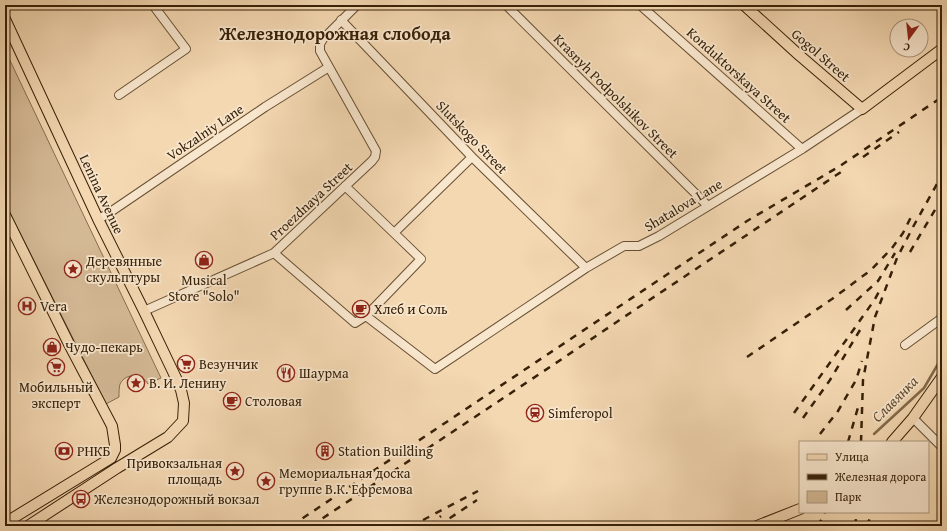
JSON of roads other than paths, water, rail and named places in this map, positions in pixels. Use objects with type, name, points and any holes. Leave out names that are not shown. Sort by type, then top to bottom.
[{"type":"main road","name":"Gogol Street","points":[[744,5],[862,109]]},
{"type":"main road","name":"Lenina Avenue","points":[[5,19],[98,220],[176,378],[184,403],[183,421],[168,437],[28,526]]},
{"type":"main road","points":[[862,109],[942,49]]},
{"type":"main road","points":[[5,215],[70,346],[105,410],[112,426],[115,438],[115,450],[111,458],[5,523]]},
{"type":"main road","points":[[893,441],[913,418],[942,377]]},
{"type":"main road","points":[[757,526],[799,510]]},
{"type":"street","points":[[119,95],[186,49],[153,5]]},
{"type":"street","points":[[341,20],[357,5]]},
{"type":"street","name":"Krasnyh Podpolshikov Street","points":[[506,5],[708,206]]},
{"type":"street","name":"Konduktorskaya Street","points":[[640,5],[802,149]]},
{"type":"street","name":"Proezdnaya Street","points":[[144,311],[274,253],[375,157],[376,151],[320,51],[320,44],[323,39],[341,20]]},
{"type":"street","name":"Slutskogo Street","points":[[341,20],[472,157],[586,268]]},
{"type":"street","name":"Vokzalniy Lane","points":[[98,220],[265,107],[329,67]]},
{"type":"street","name":"Shatalova Lane","points":[[366,316],[435,369],[586,268],[624,246],[639,246],[659,236],[802,149],[862,109]]},
{"type":"street","points":[[394,233],[472,157]]},
{"type":"street","points":[[274,253],[355,323],[366,316],[421,259],[345,186]]},
{"type":"street","points":[[905,345],[942,318]]},
{"type":"street","points":[[913,418],[942,447]]},
{"type":"waterway","name":"Славянка","points":[[874,434],[924,388],[942,357]]},
{"type":"railway","points":[[291,526],[747,221],[840,166],[942,97]]},
{"type":"railway","points":[[863,157],[899,132]]},
{"type":"railway","points":[[311,526],[841,172]]},
{"type":"railway","points":[[861,441],[863,380],[875,317],[897,258],[942,175]]},
{"type":"railway","points":[[910,252],[942,198]]},
{"type":"railway","points":[[747,357],[832,299],[871,270],[892,248],[903,233],[912,215]]},
{"type":"railway","points":[[846,310],[878,281],[895,253]]},
{"type":"railway","points":[[794,413],[875,299],[881,288]]},
{"type":"railway","points":[[803,418],[830,380],[860,330]]},
{"type":"railway","points":[[820,434],[838,411],[856,380],[862,361]]},
{"type":"railway","points":[[848,441],[859,404]]},
{"type":"railway","points":[[423,520],[478,491]]},
{"type":"railway","points":[[438,526],[477,500]]},
{"type":"railway","points":[[818,526],[824,513]]},
{"type":"railway","points":[[855,526],[857,513]]},
{"type":"railway","points":[[867,526],[872,513]]},
{"type":"railway","points":[[429,526],[441,516]]},
{"type":"place","name":"Musical Store \"Solo\"","points":[[204,260]]},
{"type":"place","name":"Деревянные скульптуры","points":[[73,269]]},
{"type":"place","name":"Vera","points":[[27,306]]},
{"type":"place","name":"Хлеб и Соль","points":[[361,309]]},
{"type":"place","name":"Чудо-пекарь","points":[[52,347]]},
{"type":"place","name":"Везунчик","points":[[186,364]]},
{"type":"place","name":"Мобильный эксперт","points":[[56,367]]},
{"type":"place","name":"Шаурма","points":[[286,373]]},
{"type":"place","name":"В. И. Ленину","points":[[136,383]]},
{"type":"place","name":"Столовая","points":[[232,401]]},
{"type":"place","name":"Simferopol","points":[[535,413]]},
{"type":"place","name":"РНКБ","points":[[64,451]]},
{"type":"place","name":"Station Building","points":[[325,451]]},
{"type":"place","name":"Привокзальная площадь","points":[[235,471]]},
{"type":"place","name":"Мемориальная доска группе В.К. Ефремова","points":[[266,481]]},
{"type":"place","name":"Железнодорожный вокзал","points":[[81,499]]},
{"type":"district","name":"Железнодорожная слобода","points":[[335,34]]}]
